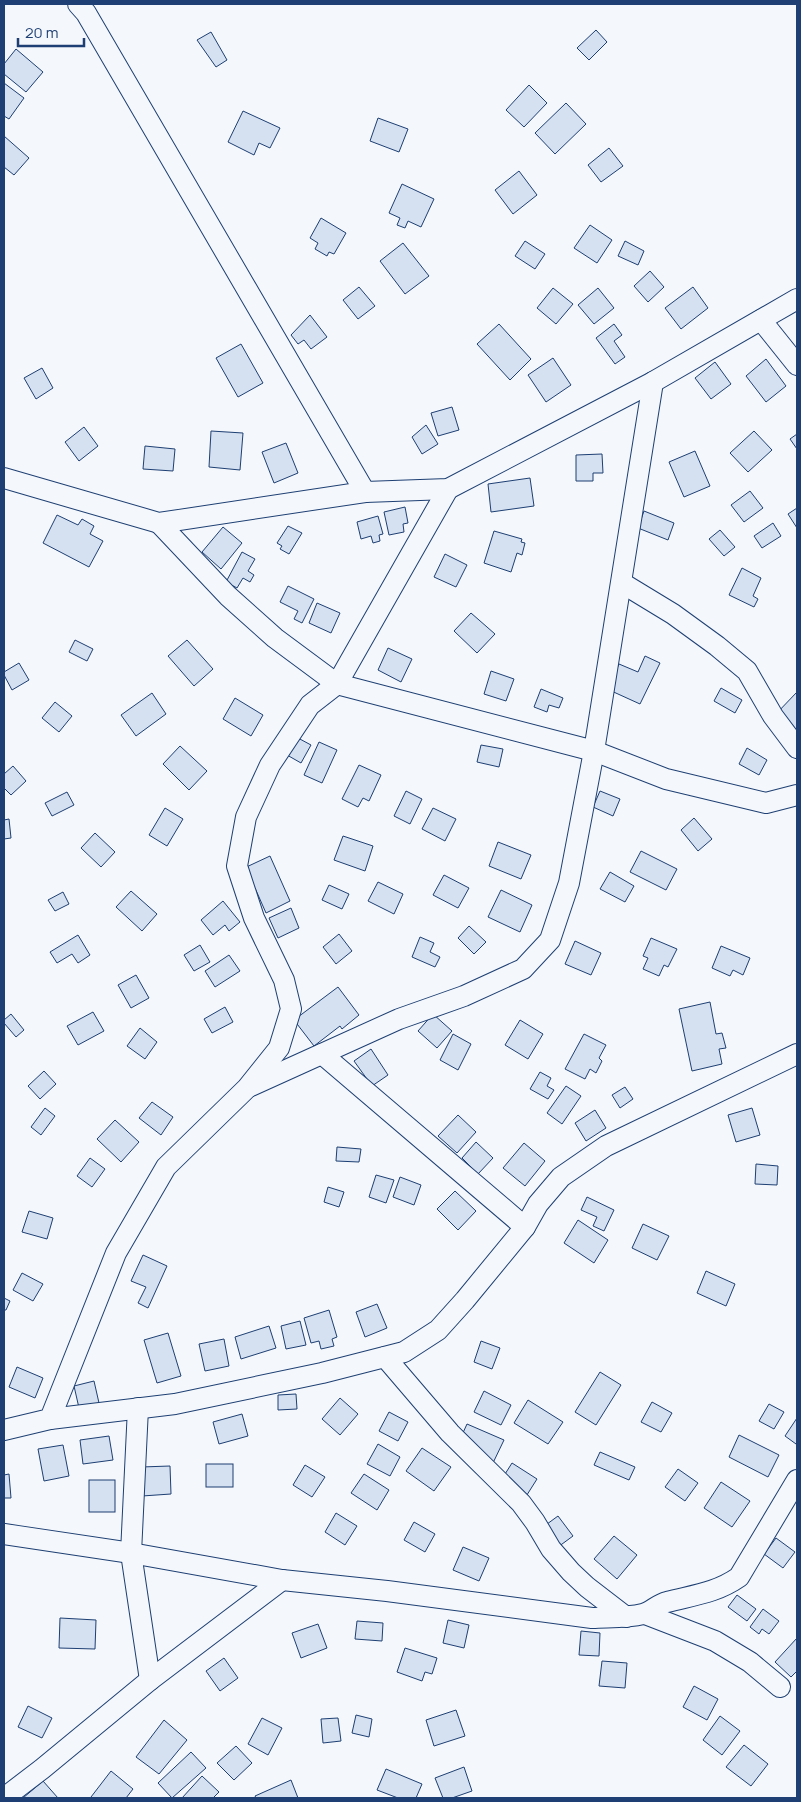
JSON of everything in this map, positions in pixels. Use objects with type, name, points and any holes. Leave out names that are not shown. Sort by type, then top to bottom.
[{"type":"street","points":[[78,4],[92,22],[365,492]]},
{"type":"street","points":[[4,478],[159,523],[365,492],[448,489],[653,382],[797,299]]},
{"type":"street","points":[[761,320],[797,364]]},
{"type":"street","points":[[247,1088],[399,1019],[464,996],[523,969],[550,940],[569,883],[594,751],[653,382]]},
{"type":"street","points":[[50,1419],[116,1253],[166,1167],[247,1088],[279,1048],[290,1009],[284,980],[254,918],[237,866],[246,817],[270,765],[310,705],[337,684],[448,489]]},
{"type":"street","points":[[159,523],[228,596],[275,638],[337,684],[594,751],[666,779],[766,803],[797,795]]},
{"type":"street","points":[[622,583],[672,614],[717,646],[747,672],[773,716],[797,748]]},
{"type":"street","points":[[322,1054],[525,1228]]},
{"type":"street","points":[[4,1430],[50,1419],[175,1404],[322,1373],[404,1352],[438,1330],[465,1300],[525,1228],[538,1204],[561,1177],[606,1146],[797,1054]]},
{"type":"street","points":[[386,1357],[450,1433],[521,1503],[552,1550],[587,1587],[635,1615],[715,1641],[750,1662],[780,1687]]},
{"type":"street","points":[[138,1408],[131,1554],[150,1680]]},
{"type":"street","points":[[4,1534],[282,1580],[397,1592],[592,1618],[635,1615],[662,1603],[712,1592],[739,1577],[797,1480]]},
{"type":"street","points":[[4,1798],[42,1770],[150,1680],[282,1580]]},
{"type":"building","points":[[596,30],[607,42],[589,60],[577,48]]},
{"type":"building","points":[[211,32],[227,60],[216,67],[197,40]]},
{"type":"building","points":[[16,49],[43,72],[26,92],[4,74],[4,64]]},
{"type":"building","points":[[4,83],[24,98],[9,119],[4,116]]},
{"type":"building","points":[[529,85],[547,103],[524,127],[506,110]]},
{"type":"building","points":[[566,103],[586,124],[555,154],[535,133]]},
{"type":"building","points":[[243,111],[280,128],[270,148],[259,143],[254,155],[228,142]]},
{"type":"building","points":[[378,118],[408,129],[399,152],[370,141]]},
{"type":"building","points":[[4,136],[29,158],[14,175],[4,167]]},
{"type":"building","points":[[609,148],[623,166],[601,182],[588,165]]},
{"type":"building","points":[[519,171],[537,195],[513,214],[495,190]]},
{"type":"building","points":[[402,184],[434,199],[421,227],[408,221],[405,228],[397,225],[400,218],[389,213]]},
{"type":"building","points":[[321,218],[346,233],[334,254],[329,252],[327,256],[315,249],[318,243],[310,238]]},
{"type":"building","points":[[590,225],[612,240],[597,263],[574,248]]},
{"type":"building","points":[[525,241],[545,254],[535,269],[515,256]]},
{"type":"building","points":[[625,241],[644,251],[638,265],[618,256]]},
{"type":"building","points":[[403,243],[429,276],[405,294],[380,261]]},
{"type":"building","points":[[650,271],[664,287],[648,302],[634,286]]},
{"type":"building","points":[[359,287],[375,306],[358,319],[343,300]]},
{"type":"building","points":[[693,287],[708,308],[681,329],[665,308]]},
{"type":"building","points":[[553,288],[573,304],[556,324],[537,308]]},
{"type":"building","points":[[598,288],[614,308],[594,324],[578,305]]},
{"type":"building","points":[[310,315],[327,337],[311,349],[304,340],[298,344],[291,335]]},
{"type":"building","points":[[499,324],[531,359],[510,380],[477,344]]},
{"type":"building","points":[[614,324],[622,335],[614,341],[625,357],[615,364],[596,338]]},
{"type":"building","points":[[241,344],[263,383],[238,397],[216,358]]},
{"type":"building","points":[[553,358],[571,385],[546,402],[528,375]]},
{"type":"building","points":[[766,359],[786,386],[766,402],[746,376]]},
{"type":"building","points":[[715,362],[731,384],[711,399],[695,378]]},
{"type":"building","points":[[42,368],[53,388],[36,399],[24,378]]},
{"type":"building","points":[[452,407],[459,430],[438,436],[431,413]]},
{"type":"building","points":[[426,425],[438,444],[422,454],[412,437]]},
{"type":"building","points":[[84,427],[98,446],[79,461],[65,442]]},
{"type":"building","points":[[211,431],[243,433],[240,470],[209,467]]},
{"type":"building","points":[[754,431],[772,450],[748,472],[730,453]]},
{"type":"building","points":[[797,434],[797,449],[790,439]]},
{"type":"building","points":[[286,443],[298,473],[274,483],[262,452]]},
{"type":"building","points":[[145,446],[175,449],[173,471],[143,469]]},
{"type":"building","points":[[695,451],[710,486],[684,497],[669,462]]},
{"type":"building","points":[[602,454],[603,473],[593,473],[593,481],[576,481],[576,455]]},
{"type":"building","points":[[530,478],[534,506],[491,512],[488,484]]},
{"type":"building","points":[[750,491],[763,508],[744,522],[731,505]]},
{"type":"building","points":[[405,507],[408,523],[403,524],[404,532],[389,535],[384,512]]},
{"type":"building","points":[[797,508],[797,528],[788,514]]},
{"type":"building","points":[[644,511],[674,523],[668,540],[638,528]]},
{"type":"building","points":[[57,515],[78,525],[82,519],[94,526],[90,534],[103,541],[89,567],[43,543]]},
{"type":"building","points":[[378,516],[383,534],[379,535],[380,541],[373,543],[371,536],[361,539],[357,522]]},
{"type":"building","points":[[773,523],[781,536],[762,548],[754,536]]},
{"type":"building","points":[[288,526],[302,533],[289,554],[280,549],[282,546],[277,543]]},
{"type":"building","points":[[223,527],[242,543],[221,569],[202,552]]},
{"type":"building","points":[[720,530],[735,547],[724,556],[709,539]]},
{"type":"building","points":[[494,531],[522,539],[521,542],[525,543],[522,555],[517,553],[511,572],[484,563]]},
{"type":"building","points":[[242,552],[255,559],[248,571],[254,575],[250,582],[243,578],[237,588],[226,582]]},
{"type":"building","points":[[445,554],[467,565],[456,587],[434,577]]},
{"type":"building","points":[[742,568],[761,578],[753,596],[758,599],[754,607],[729,595]]},
{"type":"building","points":[[288,586],[314,599],[302,623],[294,619],[298,611],[280,602]]},
{"type":"building","points":[[317,603],[340,613],[331,633],[309,623]]},
{"type":"building","points":[[471,613],[495,634],[477,653],[454,631]]},
{"type":"building","points":[[75,640],[93,649],[87,661],[69,652]]},
{"type":"building","points":[[187,640],[213,669],[194,686],[168,656]]},
{"type":"building","points":[[388,648],[412,659],[401,682],[378,670]]},
{"type":"building","points":[[645,656],[660,663],[640,704],[607,689],[619,664],[638,672]]},
{"type":"building","points":[[19,663],[29,680],[12,690],[4,672]]},
{"type":"building","points":[[491,671],[514,679],[506,701],[484,694]]},
{"type":"building","points":[[721,688],[742,700],[735,713],[714,701]]},
{"type":"building","points":[[541,689],[563,698],[559,708],[549,705],[547,712],[534,707]]},
{"type":"building","points":[[797,692],[797,733],[775,715]]},
{"type":"building","points":[[152,693],[166,714],[136,736],[121,715]]},
{"type":"building","points":[[235,698],[263,715],[251,736],[223,719]]},
{"type":"building","points":[[55,702],[72,716],[59,732],[42,718]]},
{"type":"building","points":[[298,738],[311,745],[301,763],[287,755]]},
{"type":"building","points":[[319,742],[337,750],[322,783],[304,775]]},
{"type":"building","points":[[481,745],[503,749],[499,767],[477,762]]},
{"type":"building","points":[[180,746],[207,771],[189,790],[163,764]]},
{"type":"building","points":[[747,748],[767,760],[759,775],[739,764]]},
{"type":"building","points":[[359,765],[381,775],[369,801],[363,798],[358,807],[342,799]]},
{"type":"building","points":[[13,766],[26,781],[11,795],[4,788],[4,774]]},
{"type":"building","points":[[406,791],[422,799],[410,824],[394,816]]},
{"type":"building","points":[[600,791],[620,799],[613,816],[593,807]]},
{"type":"building","points":[[67,792],[74,805],[52,816],[45,803]]},
{"type":"building","points":[[165,808],[183,819],[167,846],[149,835]]},
{"type":"building","points":[[433,808],[456,819],[445,841],[422,829]]},
{"type":"building","points":[[694,818],[712,839],[698,851],[681,830]]},
{"type":"building","points":[[9,819],[11,838],[4,839],[4,820]]},
{"type":"building","points":[[95,833],[115,852],[101,867],[81,848]]},
{"type":"building","points":[[343,836],[373,846],[365,871],[334,860]]},
{"type":"building","points":[[498,842],[531,855],[521,879],[489,866]]},
{"type":"building","points":[[641,851],[677,869],[666,890],[630,872]]},
{"type":"building","points":[[270,856],[290,901],[266,913],[255,888],[249,891],[240,870]]},
{"type":"building","points":[[610,872],[634,886],[625,902],[600,889]]},
{"type":"building","points":[[444,875],[469,888],[458,908],[433,895]]},
{"type":"building","points":[[378,882],[403,894],[394,914],[368,901]]},
{"type":"building","points":[[329,885],[349,894],[342,909],[322,900]]},
{"type":"building","points":[[501,890],[532,905],[520,932],[488,917]]},
{"type":"building","points":[[131,891],[157,914],[142,931],[116,907]]},
{"type":"building","points":[[63,892],[69,904],[55,911],[48,900]]},
{"type":"building","points":[[223,901],[240,922],[229,931],[225,925],[213,935],[201,920]]},
{"type":"building","points":[[291,908],[299,928],[278,938],[269,918]]},
{"type":"building","points":[[469,926],[486,942],[474,954],[458,938]]},
{"type":"building","points":[[339,934],[352,951],[336,964],[323,947]]},
{"type":"building","points":[[78,935],[90,955],[78,963],[72,954],[57,963],[50,952]]},
{"type":"building","points":[[420,937],[434,943],[430,952],[440,957],[435,967],[412,957]]},
{"type":"building","points":[[651,938],[677,949],[668,967],[664,965],[659,976],[643,969],[648,958],[643,956]]},
{"type":"building","points":[[575,941],[601,953],[591,975],[565,964]]},
{"type":"building","points":[[200,945],[210,962],[194,971],[184,955]]},
{"type":"building","points":[[721,946],[750,958],[743,975],[733,970],[730,976],[712,968]]},
{"type":"building","points":[[229,955],[240,971],[215,987],[205,971]]},
{"type":"building","points":[[136,975],[149,998],[131,1008],[118,985]]},
{"type":"building","points":[[338,987],[359,1015],[342,1029],[340,1026],[314,1046],[294,1020]]},
{"type":"building","points":[[710,1002],[716,1034],[722,1033],[726,1048],[719,1049],[722,1064],[692,1071],[679,1009]]},
{"type":"building","points":[[225,1007],[233,1022],[212,1033],[204,1019]]},
{"type":"building","points":[[93,1012],[104,1031],[78,1045],[67,1026]]},
{"type":"building","points":[[11,1014],[24,1030],[16,1037],[4,1023],[4,1020]]},
{"type":"building","points":[[433,1014],[452,1031],[437,1048],[418,1031]]},
{"type":"building","points":[[520,1020],[543,1034],[528,1059],[505,1045]]},
{"type":"building","points":[[140,1028],[157,1042],[145,1059],[127,1046]]},
{"type":"building","points":[[453,1034],[471,1044],[458,1070],[440,1060]]},
{"type":"building","points":[[584,1034],[606,1045],[599,1058],[602,1061],[596,1073],[590,1069],[585,1079],[565,1069]]},
{"type":"building","points":[[371,1049],[388,1075],[372,1086],[354,1061]]},
{"type":"building","points":[[44,1071],[56,1084],[40,1099],[28,1086]]},
{"type":"building","points":[[540,1072],[551,1078],[547,1086],[554,1090],[548,1099],[530,1089]]},
{"type":"building","points":[[566,1086],[581,1096],[562,1124],[547,1113]]},
{"type":"building","points":[[625,1087],[633,1099],[620,1108],[612,1095]]},
{"type":"building","points":[[152,1102],[173,1117],[161,1135],[139,1118]]},
{"type":"building","points":[[45,1108],[55,1116],[41,1135],[31,1127]]},
{"type":"building","points":[[752,1108],[760,1135],[736,1142],[728,1115]]},
{"type":"building","points":[[595,1110],[606,1128],[586,1141],[575,1123]]},
{"type":"building","points":[[458,1115],[476,1132],[457,1153],[438,1136]]},
{"type":"building","points":[[115,1120],[139,1142],[121,1162],[97,1139]]},
{"type":"building","points":[[476,1142],[493,1158],[478,1174],[462,1158]]},
{"type":"building","points":[[524,1143],[545,1161],[525,1186],[503,1168]]},
{"type":"building","points":[[337,1147],[361,1149],[359,1162],[336,1161]]},
{"type":"building","points":[[90,1158],[105,1169],[92,1187],[77,1176]]},
{"type":"building","points":[[756,1164],[778,1166],[777,1185],[755,1184]]},
{"type":"building","points":[[376,1175],[394,1180],[386,1203],[369,1197]]},
{"type":"building","points":[[400,1177],[421,1185],[414,1205],[393,1197]]},
{"type":"building","points":[[328,1187],[344,1192],[339,1207],[324,1202]]},
{"type":"building","points":[[455,1191],[476,1211],[458,1230],[437,1209]]},
{"type":"building","points":[[587,1197],[614,1210],[604,1231],[593,1226],[597,1217],[581,1210]]},
{"type":"building","points":[[29,1211],[53,1218],[47,1239],[22,1232]]},
{"type":"building","points":[[578,1220],[608,1240],[594,1263],[564,1243]]},
{"type":"building","points":[[643,1224],[669,1236],[657,1260],[632,1248]]},
{"type":"building","points":[[143,1255],[167,1266],[148,1308],[138,1303],[146,1287],[131,1281]]},
{"type":"building","points":[[706,1271],[735,1284],[726,1306],[697,1293]]},
{"type":"building","points":[[22,1273],[43,1284],[33,1301],[13,1290]]},
{"type":"building","points":[[4,1298],[10,1301],[6,1310],[4,1310]]},
{"type":"building","points":[[377,1304],[387,1328],[365,1337],[356,1312]]},
{"type":"building","points":[[329,1310],[337,1337],[332,1339],[334,1346],[321,1349],[319,1341],[311,1343],[304,1318]]},
{"type":"building","points":[[300,1321],[306,1345],[286,1349],[281,1326]]},
{"type":"building","points":[[269,1326],[276,1348],[241,1359],[235,1337]]},
{"type":"building","points":[[168,1333],[181,1376],[157,1383],[144,1340]]},
{"type":"building","points":[[224,1339],[229,1366],[205,1371],[199,1344]]},
{"type":"building","points":[[481,1341],[500,1348],[492,1369],[474,1362]]},
{"type":"building","points":[[17,1367],[43,1378],[35,1398],[9,1387]]},
{"type":"building","points":[[600,1372],[621,1385],[596,1425],[575,1412]]},
{"type":"building","points":[[94,1381],[99,1403],[79,1408],[74,1386]]},
{"type":"building","points":[[484,1391],[511,1405],[501,1425],[474,1412]]},
{"type":"building","points":[[296,1394],[297,1409],[278,1410],[278,1395]]},
{"type":"building","points":[[340,1398],[358,1414],[340,1435],[322,1419]]},
{"type":"building","points":[[528,1400],[563,1422],[548,1444],[514,1423]]},
{"type":"building","points":[[652,1402],[672,1413],[661,1432],[641,1422]]},
{"type":"building","points":[[769,1404],[784,1412],[774,1429],[759,1421]]},
{"type":"building","points":[[389,1412],[408,1422],[398,1441],[379,1431]]},
{"type":"building","points":[[242,1414],[248,1436],[219,1444],[213,1422]]},
{"type":"building","points":[[797,1418],[797,1442],[796,1444],[785,1436]]},
{"type":"building","points":[[467,1424],[504,1440],[492,1465],[456,1448]]},
{"type":"building","points":[[739,1435],[779,1455],[768,1477],[729,1457]]},
{"type":"building","points":[[109,1436],[113,1460],[83,1464],[80,1440]]},
{"type":"building","points":[[378,1444],[400,1457],[390,1476],[367,1464]]},
{"type":"building","points":[[63,1445],[69,1476],[44,1481],[38,1449]]},
{"type":"building","points":[[422,1448],[451,1467],[434,1491],[406,1471]]},
{"type":"building","points":[[600,1452],[635,1467],[629,1480],[594,1465]]},
{"type":"building","points":[[512,1463],[537,1479],[525,1498],[500,1482]]},
{"type":"building","points":[[206,1464],[233,1464],[233,1487],[206,1487]]},
{"type":"building","points":[[305,1465],[325,1477],[312,1497],[293,1485]]},
{"type":"building","points":[[170,1466],[171,1494],[142,1496],[141,1467]]},
{"type":"building","points":[[678,1469],[698,1483],[685,1501],[665,1487]]},
{"type":"building","points":[[9,1474],[11,1498],[4,1498],[4,1475]]},
{"type":"building","points":[[364,1474],[389,1490],[377,1510],[351,1493]]},
{"type":"building","points":[[89,1480],[115,1480],[115,1512],[89,1512]]},
{"type":"building","points":[[721,1482],[750,1501],[732,1527],[704,1508]]},
{"type":"building","points":[[336,1513],[357,1526],[345,1545],[325,1532]]},
{"type":"building","points":[[558,1516],[573,1536],[558,1547],[543,1527]]},
{"type":"building","points":[[414,1522],[435,1534],[425,1552],[404,1540]]},
{"type":"building","points":[[614,1536],[637,1555],[617,1579],[594,1559]]},
{"type":"building","points":[[776,1538],[795,1552],[783,1568],[764,1554]]},
{"type":"building","points":[[463,1547],[489,1558],[479,1581],[453,1570]]},
{"type":"building","points":[[737,1595],[756,1609],[747,1621],[728,1607]]},
{"type":"building","points":[[763,1609],[779,1621],[769,1634],[762,1629],[759,1634],[750,1627]]},
{"type":"building","points":[[60,1618],[96,1620],[95,1649],[59,1648]]},
{"type":"building","points":[[448,1620],[469,1625],[464,1648],[443,1643]]},
{"type":"building","points":[[357,1621],[383,1623],[382,1641],[355,1639]]},
{"type":"building","points":[[318,1624],[327,1648],[301,1658],[292,1633]]},
{"type":"building","points":[[581,1631],[600,1633],[599,1656],[579,1655]]},
{"type":"building","points":[[797,1638],[797,1671],[791,1677],[775,1662]]},
{"type":"building","points":[[405,1648],[437,1658],[432,1674],[425,1672],[422,1681],[397,1672]]},
{"type":"building","points":[[224,1658],[238,1678],[220,1691],[206,1671]]},
{"type":"building","points":[[602,1661],[627,1663],[625,1688],[599,1686]]},
{"type":"building","points":[[694,1686],[718,1699],[707,1720],[683,1707]]},
{"type":"building","points":[[28,1706],[52,1718],[42,1738],[18,1727]]},
{"type":"building","points":[[456,1710],[465,1736],[434,1746],[426,1720]]},
{"type":"building","points":[[356,1715],[372,1719],[369,1737],[352,1733]]},
{"type":"building","points":[[720,1716],[740,1731],[722,1755],[703,1740]]},
{"type":"building","points":[[262,1718],[282,1728],[268,1755],[248,1744]]},
{"type":"building","points":[[338,1718],[341,1741],[323,1743],[321,1719]]},
{"type":"building","points":[[164,1720],[187,1740],[159,1774],[136,1757]]},
{"type":"building","points":[[744,1745],[768,1764],[751,1786],[726,1767]]},
{"type":"building","points":[[236,1746],[252,1763],[234,1780],[217,1763]]},
{"type":"building","points":[[191,1752],[206,1768],[172,1798],[158,1783]]},
{"type":"building","points":[[464,1767],[472,1791],[452,1798],[443,1798],[435,1778]]},
{"type":"building","points":[[386,1769],[422,1784],[416,1798],[398,1798],[377,1790]]},
{"type":"building","points":[[111,1771],[133,1789],[126,1798],[92,1798],[91,1797]]},
{"type":"building","points":[[202,1776],[219,1792],[213,1798],[182,1798]]},
{"type":"building","points":[[291,1780],[298,1798],[256,1798],[255,1796]]},
{"type":"building","points":[[43,1781],[58,1798],[23,1798]]}]
